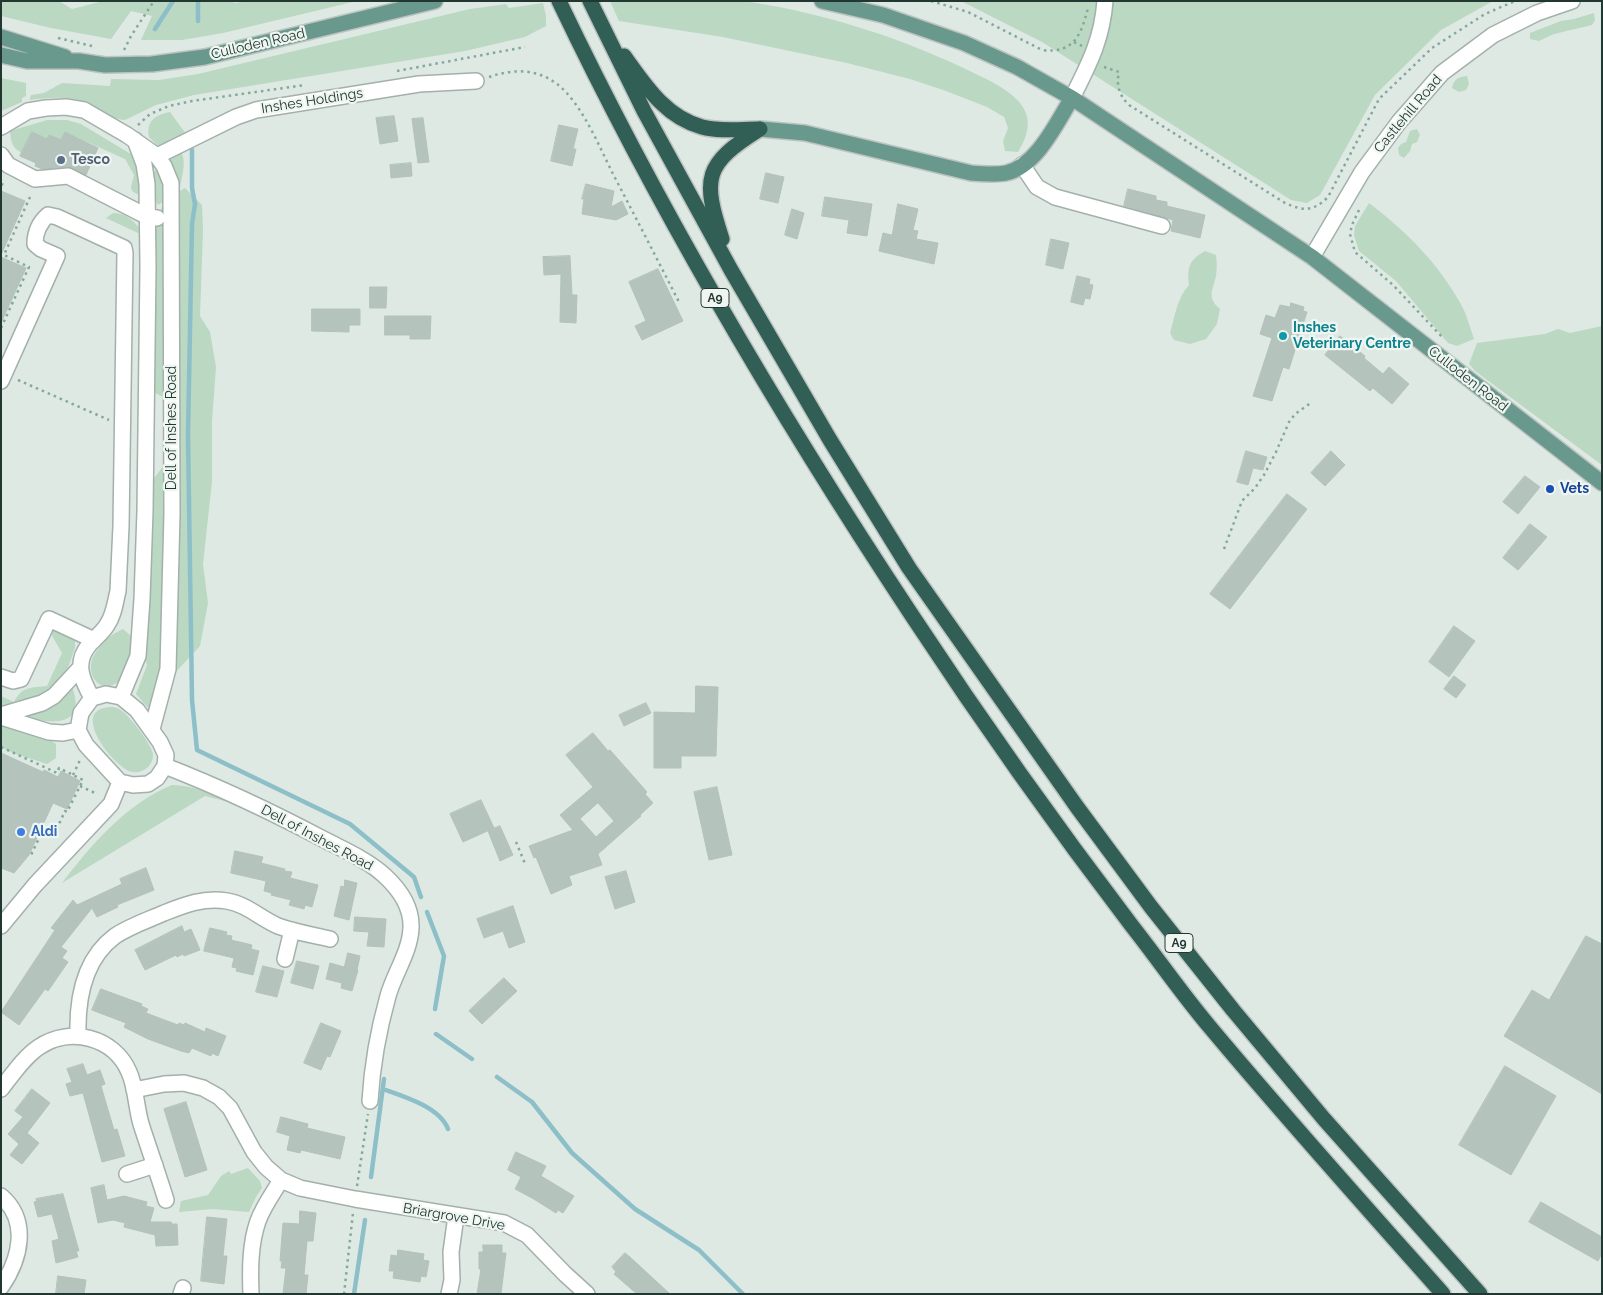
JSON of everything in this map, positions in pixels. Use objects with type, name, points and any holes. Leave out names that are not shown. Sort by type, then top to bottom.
[{"type":"highway","name":"A9","points":[[558,1],[639,164],[786,421],[974,710],[1074,850],[1208,1024],[1443,1294]]},
{"type":"highway","name":"A9","points":[[590,1],[644,112],[731,270],[830,440],[910,568],[1083,815],[1150,907],[1324,1119],[1480,1294]]},
{"type":"highway","name":"A9","points":[[600,24],[663,106],[681,118],[702,127],[760,129]]},
{"type":"highway","name":"A9","points":[[731,270],[713,211],[710,194],[712,177],[725,153],[760,129]]},
{"type":"main road","name":"Culloden Road","points":[[1,37],[79,61],[105,65],[152,64],[205,57],[435,1]]},
{"type":"main road","name":"Culloden Road","points":[[822,1],[883,15],[964,43],[1017,67],[1072,98],[1312,257],[1602,483]]},
{"type":"main road","name":"Culloden Road","points":[[1,55],[27,61],[79,61]]},
{"type":"main road","points":[[760,129],[804,133],[971,173],[1008,173],[1036,154],[1072,98]]},
{"type":"street","points":[[1072,98],[1093,56],[1098,41],[1105,1]]},
{"type":"street","name":"Castlehill Road","points":[[1312,257],[1362,172],[1399,122],[1442,73],[1493,35],[1537,13],[1572,1]]},
{"type":"street","name":"Inshes Holdings","points":[[157,156],[236,117],[256,110],[419,84],[476,81]]},
{"type":"street","name":"Dell of Inshes Road","points":[[1,127],[28,112],[46,108],[66,107],[84,110],[135,140],[157,156],[164,166],[171,183],[172,514],[168,669],[152,730]]},
{"type":"street","name":"Dell of Inshes Road","points":[[121,697],[138,656],[145,511],[148,217],[144,164],[135,140]]},
{"type":"street","points":[[1,155],[8,165],[35,179],[68,176],[148,217],[171,219]]},
{"type":"street","points":[[1022,165],[1037,187],[1055,197],[1162,226]]},
{"type":"street","points":[[2,380],[57,256],[41,249],[35,244],[35,236],[41,222],[48,215],[57,217],[124,248],[124,361],[118,591],[112,616],[88,647],[80,662],[84,682],[92,698]]},
{"type":"street","points":[[1,676],[13,681],[21,679],[49,619],[94,640]]},
{"type":"street","points":[[1,716],[42,703],[54,696],[80,669]]},
{"type":"street","points":[[106,694],[121,697],[137,710],[152,730],[166,755],[165,766],[157,778],[148,784],[133,786],[120,782],[86,746],[78,730],[81,713],[92,698],[106,694]]},
{"type":"street","points":[[1,716],[49,732],[63,733],[78,730]]},
{"type":"street","name":"Dell of Inshes Road","points":[[165,766],[272,812],[357,856],[384,875],[398,890],[409,908],[412,930],[408,946],[388,995],[372,1077],[370,1101]]},
{"type":"street","points":[[1,926],[35,885],[111,804],[120,782]]},
{"type":"street","points":[[78,1035],[80,995],[86,974],[97,955],[114,937],[131,927],[188,903],[208,900],[227,901],[248,908],[279,926],[330,939]]},
{"type":"street","points":[[285,959],[292,930]]},
{"type":"street","points":[[1,1089],[20,1065],[38,1047],[57,1038],[78,1035],[100,1040],[118,1054],[129,1072],[141,1122],[166,1200]]},
{"type":"street","points":[[134,1090],[164,1084],[184,1083],[203,1088],[219,1097],[230,1108],[254,1152],[266,1167],[281,1180],[258,1219],[252,1243],[250,1273],[252,1294]]},
{"type":"street","points":[[127,1174],[155,1165]]},
{"type":"street","name":"Briargrove Drive","points":[[281,1180],[300,1188],[355,1199],[504,1224],[527,1235],[587,1294]]},
{"type":"street","points":[[1,1196],[8,1202],[14,1214],[20,1234],[18,1254],[8,1277],[1,1287]]},
{"type":"street","points":[[449,1294],[452,1280],[451,1252],[456,1216]]},
{"type":"path","points":[[133,50],[124,50],[154,1]]},
{"type":"path","points":[[931,1],[968,12],[1042,50],[1054,52],[1066,48],[1074,42],[1082,30],[1089,4]]},
{"type":"path","points":[[1119,72],[1117,80],[1120,94],[1128,105],[1285,203],[1298,209],[1313,208],[1328,197],[1379,99],[1432,48],[1485,14],[1515,1]]},
{"type":"path","points":[[58,37],[98,48]]},
{"type":"path","points":[[476,81],[521,70],[539,74],[556,83],[567,92],[588,125],[679,302]]},
{"type":"path","points":[[1,328],[29,267],[4,255],[30,197]]},
{"type":"path","points":[[1359,209],[1350,234],[1355,252],[1393,285],[1447,342]]},
{"type":"path","points":[[2,380],[12,382],[14,378],[114,423]]},
{"type":"path","points":[[1224,549],[1242,501],[1264,476],[1289,422],[1295,414],[1312,402]]},
{"type":"path","points":[[1,747],[57,773],[59,768],[83,780],[68,812],[65,811],[53,837],[42,832],[31,855]]},
{"type":"path","points":[[73,775],[80,760]]},
{"type":"path","points":[[80,786],[95,794]]},
{"type":"path","points":[[516,842],[526,866]]},
{"type":"green space","points":[[1,1],[59,1],[72,9],[103,1],[231,1],[235,3],[249,1],[357,1],[223,33],[182,40],[141,40],[152,16],[131,11],[111,39],[51,28],[1,16]]},
{"type":"green space","points":[[610,1],[750,2],[808,13],[866,29],[949,61],[1003,88],[1021,103],[1024,109],[1028,120],[1026,137],[1018,152],[1005,151],[1003,141],[1008,128],[1004,117],[987,107],[946,91],[910,79],[847,63],[723,37],[619,21]]},
{"type":"green space","points":[[961,1],[1493,1],[1441,30],[1375,95],[1320,195],[1307,203],[1291,200],[1042,42]]},
{"type":"green space","points":[[543,3],[546,26],[525,37],[465,51],[194,95],[156,105],[125,120],[114,118],[76,99],[30,100],[31,95],[44,93],[62,83],[110,86],[111,79],[159,80],[198,74],[470,9],[506,4],[509,8]]},
{"type":"green space","points":[[1594,13],[1595,20],[1592,25],[1554,34],[1539,41],[1530,39],[1530,33],[1561,21]]},
{"type":"green space","points":[[1467,76],[1469,84],[1466,90],[1459,92],[1452,88],[1457,79]]},
{"type":"green space","points":[[1,78],[26,83],[26,96],[22,98],[22,102],[1,111]]},
{"type":"green space","points":[[170,112],[189,138],[159,147],[149,137],[150,123],[156,117]]},
{"type":"green space","points":[[47,120],[67,120],[81,124],[134,156],[141,169],[140,193],[137,194],[132,191],[134,175],[125,159],[65,132],[61,140],[49,135],[47,139],[32,132],[22,153],[14,147],[10,131]]},
{"type":"green space","points":[[1417,129],[1420,135],[1417,142],[1412,144],[1410,151],[1404,158],[1399,155],[1398,148],[1406,142],[1410,131]]},
{"type":"green space","points":[[180,150],[184,159],[184,165],[180,190],[169,161],[170,156]]},
{"type":"green space","points":[[157,168],[164,185],[164,201],[158,205],[155,200],[154,172]]},
{"type":"green space","points":[[185,188],[202,205],[200,316],[210,332],[216,367],[212,421],[212,482],[203,564],[208,603],[200,646],[173,675],[149,709],[136,694],[147,665],[144,656],[151,482],[168,460],[167,399],[153,392],[154,222],[167,198]]},
{"type":"green space","points":[[1369,203],[1409,237],[1443,276],[1462,306],[1474,339],[1457,346],[1448,343],[1396,281],[1359,251],[1354,235],[1355,226]]},
{"type":"green space","points":[[113,213],[124,215],[131,219],[139,228],[138,233],[106,218]]},
{"type":"green space","points":[[1205,251],[1216,255],[1216,276],[1212,297],[1220,309],[1217,324],[1206,339],[1190,344],[1174,340],[1170,333],[1179,301],[1189,285],[1188,273],[1190,265],[1195,258]]},
{"type":"green space","points":[[1602,326],[1602,465],[1475,371],[1469,364],[1477,343],[1545,334],[1558,329],[1570,333]]},
{"type":"green space","points":[[123,629],[131,636],[132,657],[119,681],[112,685],[105,686],[99,684],[94,679],[92,673],[93,656],[107,639]]},
{"type":"green space","points":[[55,630],[75,641],[75,648],[65,676],[42,697],[7,707],[1,705],[1,696],[14,702],[24,690],[47,686],[62,653],[51,634]]},
{"type":"green space","points":[[72,687],[76,701],[75,710],[70,717],[63,720],[43,721],[22,716]]},
{"type":"green space","points":[[112,707],[128,716],[152,750],[152,762],[144,770],[133,772],[125,769],[106,751],[98,739],[93,717],[99,710]]},
{"type":"green space","points":[[1,721],[42,734],[56,744],[56,758],[47,764],[1,747]]},
{"type":"green space","points":[[172,785],[196,789],[233,803],[205,796],[62,883],[97,840],[125,814],[155,793]]},
{"type":"green space","points":[[248,1168],[260,1181],[262,1188],[249,1212],[213,1209],[179,1212],[181,1201],[208,1195],[221,1176],[229,1171],[231,1174]]},
{"type":"building","points":[[394,116],[398,141],[380,144],[376,118]]},
{"type":"building","points":[[423,118],[429,162],[418,163],[412,119]]},
{"type":"building","points":[[559,125],[578,129],[573,149],[576,149],[572,166],[551,161]]},
{"type":"building","name":"Tesco","points":[[32,132],[47,139],[49,135],[61,140],[65,132],[98,148],[86,175],[68,167],[42,169],[35,166],[36,163],[20,156]]},
{"type":"building","points":[[411,163],[412,176],[391,178],[390,165]]},
{"type":"building","points":[[766,173],[784,177],[778,203],[760,199]]},
{"type":"building","points":[[586,184],[614,191],[611,207],[622,201],[628,214],[616,220],[582,214],[584,199],[582,199]]},
{"type":"building","points":[[1128,189],[1156,196],[1156,200],[1167,202],[1167,206],[1205,215],[1200,238],[1171,231],[1173,220],[1124,206]]},
{"type":"building","points":[[1,191],[25,201],[1,255]]},
{"type":"building","points":[[825,197],[872,204],[867,236],[847,233],[849,220],[822,216]]},
{"type":"building","points":[[898,204],[918,209],[913,230],[918,231],[916,239],[938,243],[934,264],[879,251],[883,233],[892,235]]},
{"type":"building","points":[[792,209],[804,213],[797,239],[785,235]]},
{"type":"building","points":[[1051,239],[1069,243],[1063,269],[1046,265]]},
{"type":"building","points":[[570,256],[572,295],[577,295],[576,323],[560,322],[561,274],[544,275],[543,257]]},
{"type":"building","points":[[1,257],[26,268],[1,323]]},
{"type":"building","points":[[658,269],[683,321],[642,340],[635,326],[646,321],[629,282]]},
{"type":"building","points":[[1077,276],[1090,279],[1089,284],[1093,285],[1090,299],[1085,298],[1083,305],[1071,302]]},
{"type":"building","points":[[370,287],[387,287],[386,308],[370,308]]},
{"type":"building","name":"Inshes Veterinary Centre","points":[[1291,303],[1304,307],[1303,311],[1307,312],[1289,369],[1283,367],[1272,401],[1253,396],[1272,338],[1260,334],[1266,315],[1275,318],[1280,305],[1290,307]]},
{"type":"building","points":[[312,309],[360,309],[360,325],[349,325],[349,332],[312,331]]},
{"type":"building","points":[[385,316],[431,316],[430,339],[410,339],[410,335],[385,335]]},
{"type":"building","points":[[1340,336],[1365,356],[1364,358],[1383,374],[1389,367],[1409,384],[1392,404],[1373,388],[1370,391],[1325,355]]},
{"type":"building","points":[[1246,451],[1267,457],[1263,470],[1253,468],[1248,485],[1237,482]]},
{"type":"building","points":[[1331,451],[1345,465],[1325,486],[1311,473]]},
{"type":"building","points":[[1525,476],[1540,487],[1518,514],[1503,502]]},
{"type":"building","points":[[1287,494],[1307,509],[1230,609],[1210,594]]},
{"type":"building","points":[[1530,524],[1547,537],[1518,570],[1503,558]]},
{"type":"building","points":[[1454,626],[1475,641],[1449,677],[1429,662]]},
{"type":"building","points":[[1454,676],[1466,685],[1456,698],[1444,689]]},
{"type":"building","points":[[696,686],[718,687],[716,756],[681,756],[681,768],[654,768],[654,712],[695,713]]},
{"type":"building","points":[[646,703],[651,713],[624,726],[619,715]]},
{"type":"building","points":[[593,733],[647,792],[645,794],[653,803],[598,854],[602,865],[569,876],[572,885],[551,894],[536,857],[534,858],[529,846],[573,830],[560,815],[593,787],[566,755]],"holes":[[[598,803],[614,821],[596,837],[580,819]]]},
{"type":"building","name":"Aldi","points":[[1,753],[43,772],[44,770],[58,777],[61,771],[80,781],[67,809],[53,803],[29,855],[14,873],[1,868]]},
{"type":"building","points":[[717,787],[732,855],[709,860],[694,792]]},
{"type":"building","points":[[481,800],[494,828],[463,842],[450,814]]},
{"type":"building","points":[[500,826],[513,855],[500,861],[488,831]]},
{"type":"building","points":[[235,851],[263,857],[261,863],[292,872],[290,878],[318,885],[312,907],[305,905],[304,909],[289,905],[291,900],[271,895],[272,893],[264,891],[266,881],[231,873]]},
{"type":"building","points":[[146,868],[154,890],[117,905],[118,907],[97,917],[92,908],[61,947],[67,951],[62,958],[68,962],[48,991],[45,989],[19,1025],[1,1012],[55,930],[51,928],[73,900],[77,905],[122,884],[120,879]]},
{"type":"building","points":[[626,871],[635,902],[615,909],[605,877]]},
{"type":"building","points":[[345,880],[357,883],[349,920],[334,916],[341,886],[344,887]]},
{"type":"building","points":[[513,906],[525,942],[509,948],[503,931],[484,938],[477,919]]},
{"type":"building","points":[[355,917],[386,919],[384,947],[367,946],[369,932],[354,931]]},
{"type":"building","points":[[182,926],[184,932],[191,929],[200,950],[184,956],[183,954],[177,957],[176,955],[145,970],[135,950]]},
{"type":"building","points":[[210,928],[227,932],[226,935],[232,936],[231,940],[252,945],[251,949],[259,951],[253,975],[236,971],[237,968],[232,967],[234,958],[204,951]]},
{"type":"building","points":[[1586,936],[1602,944],[1602,1094],[1504,1036],[1532,990],[1549,1000]]},
{"type":"building","points":[[348,953],[360,956],[352,991],[341,988],[342,983],[326,979],[330,963],[344,967]]},
{"type":"building","points":[[297,961],[319,966],[313,989],[291,983]]},
{"type":"building","points":[[263,966],[284,971],[277,997],[256,992]]},
{"type":"building","points":[[504,978],[517,991],[482,1024],[469,1011]]},
{"type":"building","points":[[101,989],[142,1004],[141,1006],[148,1009],[146,1013],[178,1025],[179,1023],[184,1025],[185,1023],[205,1032],[206,1028],[226,1036],[218,1056],[212,1053],[211,1056],[192,1048],[189,1053],[148,1039],[124,1027],[126,1023],[92,1010]]},
{"type":"building","points":[[321,1023],[341,1031],[330,1057],[327,1056],[321,1070],[304,1063]]},
{"type":"building","points":[[83,1064],[87,1075],[100,1070],[105,1084],[101,1086],[114,1130],[117,1129],[125,1156],[102,1162],[83,1093],[70,1096],[66,1084],[72,1082],[67,1069]]},
{"type":"building","points":[[1505,1066],[1556,1096],[1511,1175],[1459,1145]]},
{"type":"building","points":[[32,1089],[50,1103],[27,1133],[39,1143],[22,1164],[10,1155],[19,1144],[8,1134],[23,1117],[15,1111]]},
{"type":"building","points":[[186,1102],[207,1170],[185,1177],[164,1109]]},
{"type":"building","points":[[281,1117],[308,1124],[307,1128],[345,1137],[340,1159],[301,1150],[300,1153],[287,1150],[290,1136],[277,1132]]},
{"type":"building","points":[[516,1152],[546,1166],[541,1176],[574,1196],[563,1213],[558,1210],[556,1213],[515,1189],[521,1177],[508,1170]]},
{"type":"building","points":[[104,1185],[107,1200],[124,1196],[147,1202],[146,1206],[154,1208],[150,1222],[171,1222],[172,1224],[177,1224],[178,1245],[156,1246],[155,1235],[124,1227],[125,1223],[113,1220],[98,1223],[91,1188]]},
{"type":"building","points":[[63,1194],[79,1251],[76,1251],[78,1257],[56,1263],[52,1241],[59,1239],[52,1214],[38,1217],[34,1202],[37,1201],[36,1199]]},
{"type":"building","points":[[1541,1202],[1602,1237],[1602,1253],[1598,1261],[1529,1222]]},
{"type":"building","points":[[300,1211],[316,1213],[313,1241],[307,1241],[304,1275],[308,1275],[306,1294],[283,1294],[286,1268],[281,1268],[282,1261],[280,1261],[283,1223],[299,1224]]},
{"type":"building","points":[[207,1217],[227,1219],[223,1256],[227,1256],[224,1284],[201,1281]]},
{"type":"building","points":[[483,1245],[502,1245],[502,1253],[506,1253],[501,1294],[477,1294],[481,1269],[479,1269],[479,1252],[483,1252]]},
{"type":"building","points":[[398,1250],[424,1254],[423,1260],[429,1261],[426,1277],[421,1276],[420,1282],[393,1278],[394,1271],[389,1271],[391,1255],[397,1256]]},
{"type":"building","points":[[625,1253],[670,1294],[637,1294],[614,1274],[616,1272],[612,1267]]},
{"type":"building","points":[[58,1276],[86,1280],[84,1294],[56,1294]]},
{"type":"waterway","points":[[155,29],[173,1]]},
{"type":"waterway","points":[[198,1],[198,21]]},
{"type":"waterway","points":[[192,150],[192,188],[195,204],[192,224],[188,435],[192,700],[197,750],[350,824],[414,877],[421,897]]},
{"type":"waterway","points":[[427,912],[444,956],[435,1009]]},
{"type":"waterway","points":[[436,1034],[472,1059]]},
{"type":"waterway","points":[[497,1077],[532,1102],[572,1153],[635,1209],[699,1250],[743,1294]]},
{"type":"waterway","points":[[371,1177],[384,1079]]},
{"type":"waterway","points":[[383,1089],[420,1103],[437,1114],[444,1121],[448,1129]]},
{"type":"waterway","points":[[354,1294],[365,1220]]},
{"type":"place","name":"Tesco","points":[[61,160]]},
{"type":"place","name":"Inshes Veterinary Centre","points":[[1283,336]]},
{"type":"place","name":"Vets","points":[[1550,489]]},
{"type":"place","name":"Aldi","points":[[21,832]]}]
